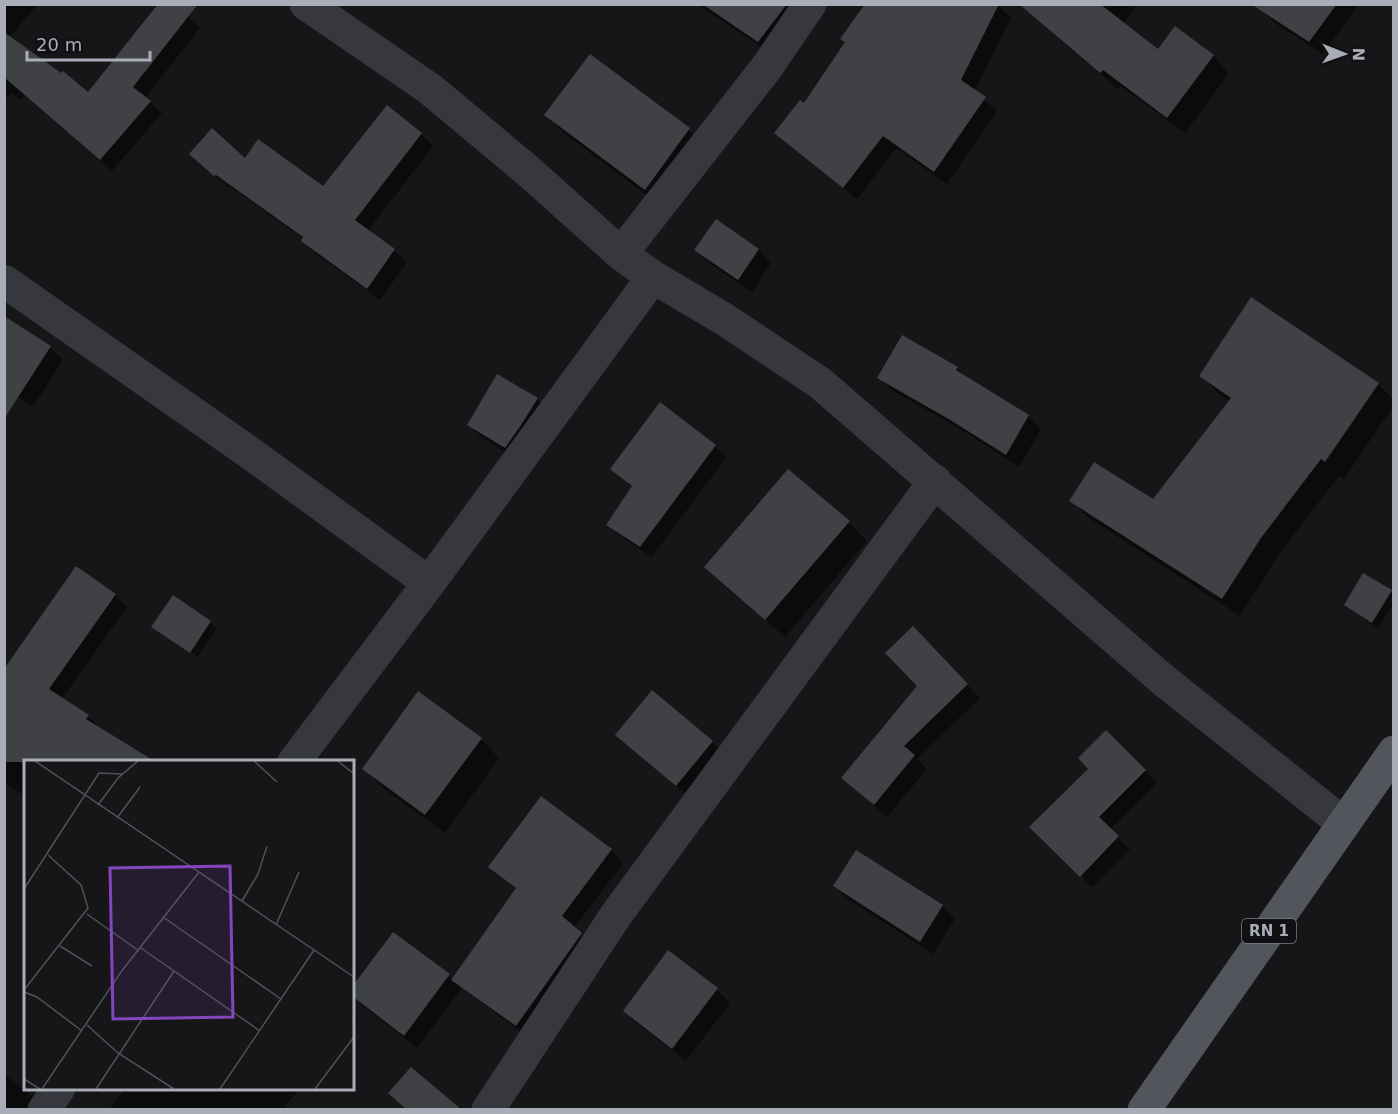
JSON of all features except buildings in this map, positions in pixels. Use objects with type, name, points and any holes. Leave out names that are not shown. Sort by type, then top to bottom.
[{"type":"main road","name":"RN 1","points":[[1143,1110],[1394,752]]},
{"type":"street","points":[[306,4],[430,89],[527,170],[621,254],[653,277],[724,319],[820,383],[1162,679],[1344,824]]},
{"type":"street","points":[[621,254],[767,67],[810,4]]},
{"type":"street","points":[[296,760],[653,277]]},
{"type":"street","points":[[4,281],[250,453],[429,582]]},
{"type":"street","points":[[488,1110],[616,915],[935,481]]},
{"type":"street","points":[[44,1110],[58,1090]]}]
